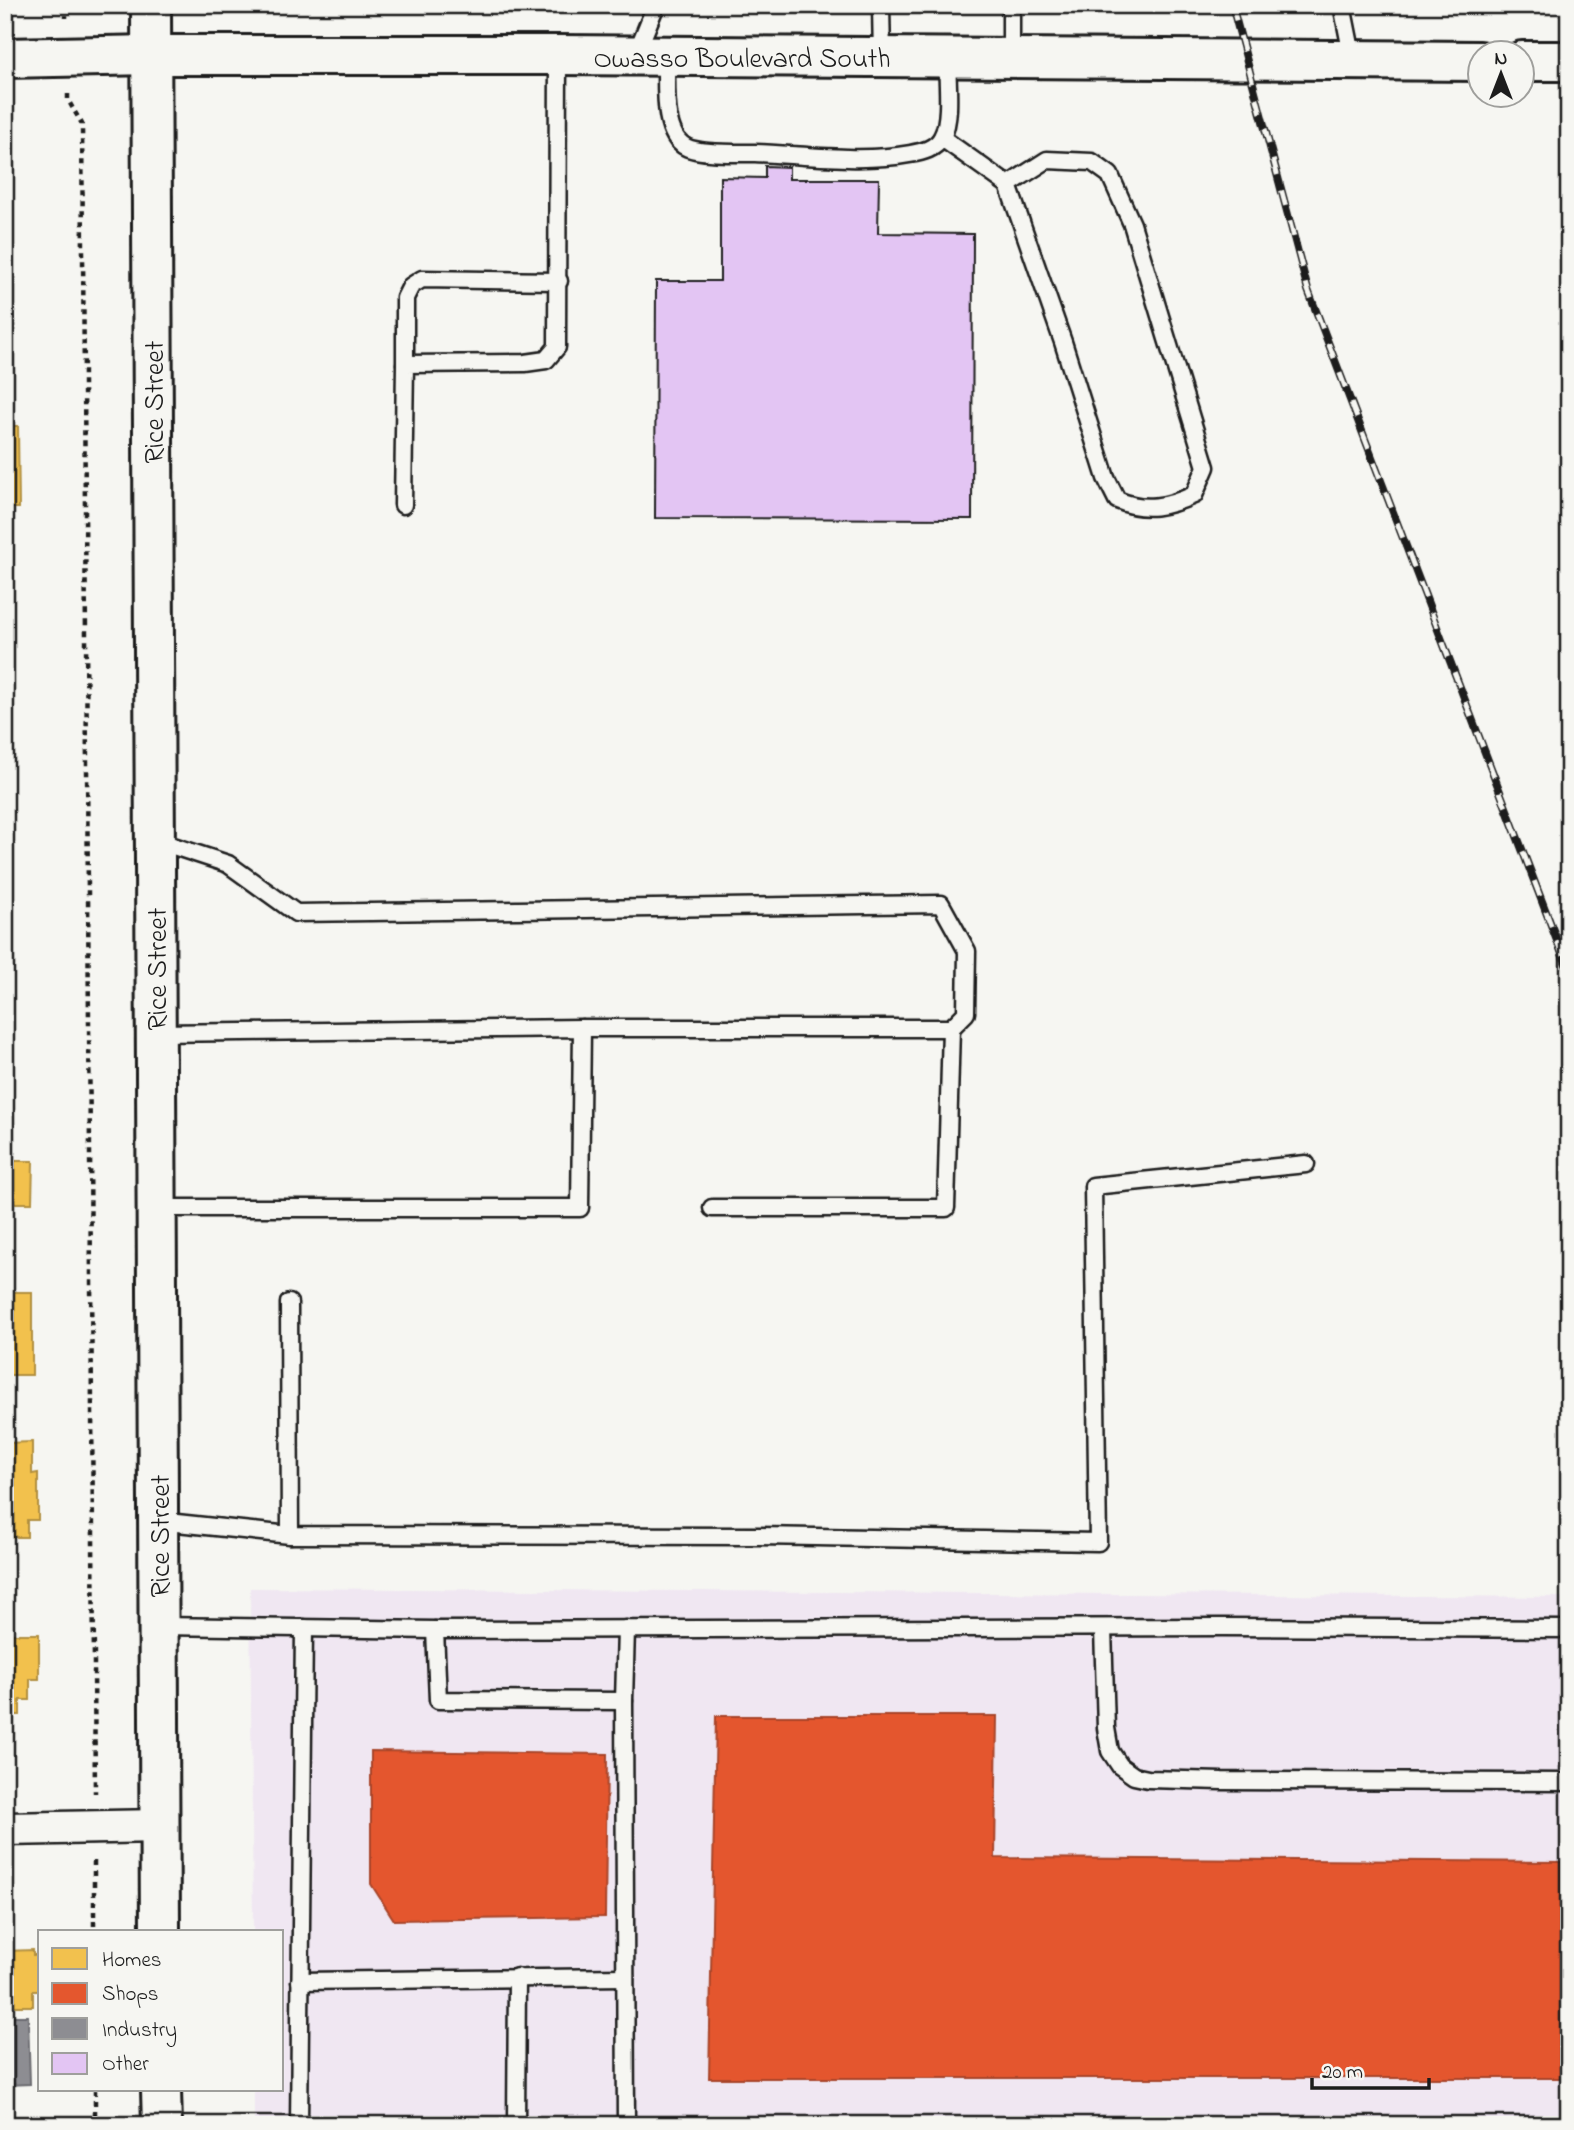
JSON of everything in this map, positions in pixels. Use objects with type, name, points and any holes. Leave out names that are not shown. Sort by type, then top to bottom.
[{"type":"main road","name":"Rice Street","points":[[151,5],[160,1930]]},
{"type":"main road","name":"Owasso Boulevard South","points":[[5,58],[152,55],[558,55],[1466,61]]},
{"type":"main road","points":[[1536,61],[1569,61]]},
{"type":"main road","points":[[161,2092],[162,2125]]},
{"type":"street","points":[[5,1829],[160,1826]]},
{"type":"lane","points":[[656,5],[650,57],[668,110],[671,131],[686,147],[715,152],[874,158],[931,149],[942,138],[947,116],[947,58]]},
{"type":"lane","points":[[881,5],[882,58]]},
{"type":"lane","points":[[1011,5],[1011,59]]},
{"type":"lane","points":[[1342,5],[1353,60]]},
{"type":"lane","points":[[405,364],[525,363],[547,360],[557,347],[558,55]]},
{"type":"lane","points":[[942,138],[1008,185],[1063,342],[1106,478],[1117,500],[1134,507],[1153,507],[1177,503],[1194,495],[1206,467],[1132,225],[1110,176],[1092,162],[1047,160],[1008,185]]},
{"type":"lane","points":[[403,505],[405,298],[411,286],[422,279],[559,281]]},
{"type":"lane","points":[[155,840],[228,864],[296,913],[941,904],[967,951],[967,1013],[951,1028],[582,1028],[156,1033]]},
{"type":"lane","points":[[157,1209],[580,1209],[582,1028]]},
{"type":"lane","points":[[712,1209],[946,1208],[951,1028]]},
{"type":"lane","points":[[159,1521],[290,1535],[759,1536],[1098,1542],[1093,1186],[1306,1164]]},
{"type":"lane","points":[[289,1303],[290,1535]]},
{"type":"lane","points":[[159,1626],[435,1630],[1299,1627],[1569,1629]]},
{"type":"lane","points":[[299,2125],[304,1628]]},
{"type":"lane","points":[[626,1629],[626,2125]]},
{"type":"lane","points":[[1103,1629],[1106,1728],[1110,1751],[1120,1766],[1134,1776],[1148,1779],[1222,1781],[1569,1782]]},
{"type":"lane","points":[[435,1630],[438,1699],[624,1702]]},
{"type":"lane","points":[[516,2125],[517,1977]]},
{"type":"lane","points":[[300,1981],[625,1977]]},
{"type":"path","points":[[68,100],[82,124],[94,1770]]},
{"type":"path","points":[[94,1869],[94,1930]]},
{"type":"path","points":[[95,2092],[95,2125]]},
{"type":"shaded area","points":[[250,1588],[1569,1597],[1569,2125],[254,2125],[254,2092],[284,2092],[284,1930],[253,1930]]},
{"type":"building: Homes","points":[[5,426],[18,426],[19,508],[5,508]]},
{"type":"building: Homes","points":[[5,1161],[33,1161],[32,1203],[5,1203]]},
{"type":"building: Homes","points":[[5,1292],[32,1292],[32,1375],[5,1375]]},
{"type":"building: Homes","points":[[32,1442],[32,1474],[38,1473],[38,1520],[27,1520],[27,1537],[5,1537],[5,1443]]},
{"type":"building: Homes","points":[[5,1634],[39,1634],[39,1679],[30,1679],[30,1700],[20,1700],[20,1715],[5,1715]]},
{"type":"building: Homes","points":[[33,1950],[33,1955],[38,1955],[38,1991],[33,1991],[33,2006],[5,2006],[5,1951]]},
{"type":"building: Shops","points":[[716,1716],[997,1716],[995,1858],[1569,1862],[1569,2078],[709,2078]]},
{"type":"building: Shops","points":[[371,1751],[607,1754],[605,1917],[394,1920],[371,1884]]},
{"type":"building: Industry","points":[[5,2016],[28,2016],[30,2084],[5,2085]]},
{"type":"building: Other","points":[[765,166],[789,167],[789,179],[879,179],[878,233],[973,234],[972,519],[655,518],[656,281],[720,281],[720,177],[765,178]]},
{"type":"railway","points":[[1232,5],[1308,290],[1569,972]]}]
